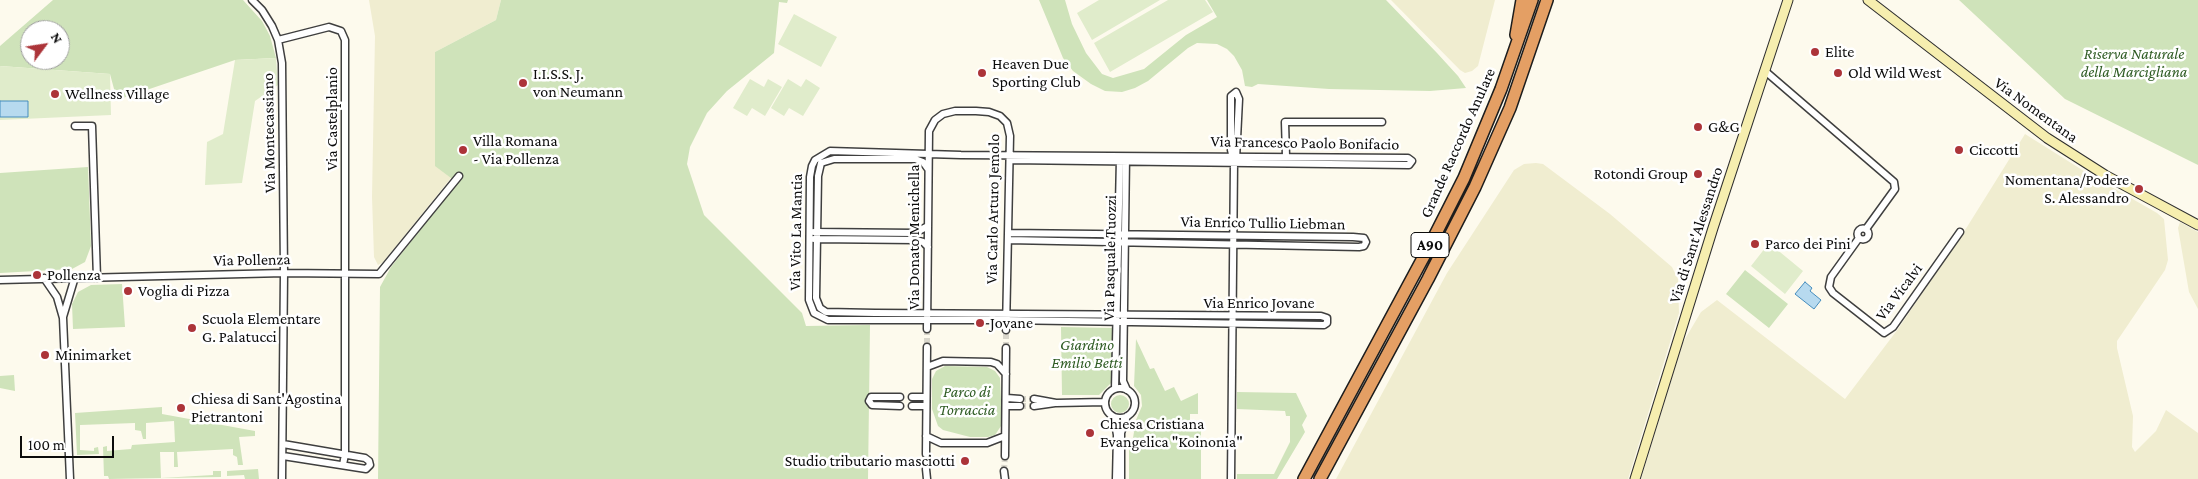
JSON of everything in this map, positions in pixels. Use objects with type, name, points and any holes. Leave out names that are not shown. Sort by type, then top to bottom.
[{"type":"highway","points":[[1513,58],[1522,0]]},
{"type":"highway","name":"Grande Raccordo Anulare","points":[[1304,479],[1474,156],[1513,58],[1532,0]]},
{"type":"highway","name":"Grande Raccordo Anulare","points":[[1320,479],[1456,226],[1506,115],[1547,0]]},
{"type":"highway","points":[[1539,26],[1554,0]]},
{"type":"street","name":"Via Montecassiano","points":[[252,0],[262,10],[278,40],[283,69],[282,479]]},
{"type":"street","name":"Via di Sant'Alessandro","points":[[1635,479],[1713,228],[1788,0]]},
{"type":"street","name":"Via Nomentana","points":[[1868,0],[2047,138],[2094,168],[2198,225]]},
{"type":"street","name":"Via Castelplanio","points":[[278,40],[329,27],[338,29],[344,37],[346,273]]},
{"type":"street","name":"Via Vicalvi","points":[[1765,71],[1894,182],[1895,189],[1866,230],[1867,237],[1864,239],[1859,238],[1832,277],[1829,287],[1833,293],[1885,333],[1893,327],[1960,232]]},
{"type":"street","points":[[1231,479],[1234,158],[1231,96],[1236,92],[1239,100],[1234,158]]},
{"type":"street","name":"Via Carlo Arturo Jemolo","points":[[928,154],[929,131],[935,120],[949,112],[976,111],[995,114],[1005,121],[1010,136],[1006,330]]},
{"type":"street","points":[[1286,156],[1285,122],[1382,122]]},
{"type":"street","points":[[74,126],[92,126],[97,278]]},
{"type":"street","name":"Via Francesco Paolo Bonifacio","points":[[824,157],[830,151],[1010,158],[1234,158],[1286,156],[1410,158],[1412,161],[1409,165],[1234,158]]},
{"type":"street","name":"Via Donato Menichella","points":[[927,329],[928,154]]},
{"type":"street","points":[[824,157],[915,159],[923,162],[928,169]]},
{"type":"street","name":"Via Vito La Mantia","points":[[814,313],[809,300],[812,166],[824,157]]},
{"type":"street","name":"Via Vito La Mantia","points":[[820,308],[816,298],[818,167],[824,157]]},
{"type":"street","name":"Via Pasquale Tuozzi","points":[[1115,389],[1120,319],[1123,158]]},
{"type":"street","name":"Via Pollenza","points":[[0,280],[284,273],[379,274],[459,176]]},
{"type":"street","points":[[810,239],[817,235],[916,233],[928,226]]},
{"type":"street","points":[[810,231],[817,235],[916,240],[923,242],[928,247]]},
{"type":"street","name":"Via Enrico Tullio Liebman","points":[[1008,237],[1233,240],[1359,247],[1364,246],[1366,242],[1364,238],[1353,237],[1233,240]]},
{"type":"street","points":[[343,465],[345,454],[346,273]]},
{"type":"street","points":[[63,318],[74,277]]},
{"type":"street","points":[[44,278],[57,297],[63,318],[70,479]]},
{"type":"street","name":"Via Enrico Jovane","points":[[820,308],[826,312],[875,316],[1232,320],[1324,325],[1328,320],[1321,316],[1232,320]]},
{"type":"street","name":"Via Enrico Jovane","points":[[814,313],[828,320],[875,316]]},
{"type":"street","name":"Via Pasquale Tuozzi","points":[[1120,319],[1123,382],[1127,390]]},
{"type":"street","points":[[926,454],[927,347]]},
{"type":"street","points":[[1005,456],[1006,348]]},
{"type":"street","points":[[927,367],[942,361],[991,362],[998,364],[1006,374]]},
{"type":"street","points":[[1121,479],[1121,433],[1127,416],[1135,405],[1134,396],[1127,390],[1115,389],[1108,394],[1105,402],[1107,411],[1114,417],[1121,418],[1127,416]]},
{"type":"street","points":[[900,397],[871,397],[869,401],[872,405],[900,406]]},
{"type":"street","points":[[912,397],[926,397]]},
{"type":"street","points":[[1006,398],[1020,403],[1006,406]]},
{"type":"street","points":[[1034,403],[1105,402]]},
{"type":"street","points":[[912,406],[926,406]]},
{"type":"street","points":[[1114,417],[1117,434],[1116,479]]},
{"type":"street","points":[[926,436],[940,443],[987,443],[1005,436]]},
{"type":"street","points":[[283,444],[366,459],[370,465],[366,469],[283,456]]},
{"type":"street","points":[[926,469],[926,479]]},
{"type":"street","points":[[1004,471],[1005,479]]},
{"type":"shaded area","points":[[369,0],[501,0],[496,20],[435,52],[451,178],[383,262],[378,265],[374,257],[372,197],[375,36]]},
{"type":"shaded area","points":[[1391,0],[1495,0],[1478,66],[1472,71],[1465,73],[1460,70]]},
{"type":"shaded area","points":[[2025,134],[2164,219],[2168,260],[2165,270],[2117,341],[2117,348],[2133,416],[2132,447],[2135,452],[2156,431],[2166,410],[2198,433],[2198,479],[1641,479],[1682,344],[1701,312],[1717,300],[1845,399],[1898,329],[1967,227]]},
{"type":"shaded area","points":[[1524,164],[1543,164],[1610,214],[1672,267],[1678,279],[1679,313],[1628,479],[1336,479],[1447,273],[1514,170]]},
{"type":"shaded area","points":[[2180,222],[2198,232],[2198,309],[2189,292],[2178,228]]},
{"type":"green space","points":[[53,0],[243,0],[262,21],[270,36],[276,58],[235,60],[117,100],[110,74],[55,70],[70,70],[70,20],[30,20]]},
{"type":"green space","points":[[501,0],[788,0],[787,3],[779,2],[774,53],[727,91],[707,113],[690,147],[687,164],[704,215],[802,313],[806,326],[870,325],[868,479],[378,479],[380,287],[391,267],[453,188],[451,178],[435,166],[435,52],[496,20]]},
{"type":"green space","points":[[1039,0],[1065,0],[1072,24],[1086,53],[1102,74],[1113,78],[1144,69],[1186,35],[1217,17],[1207,0],[1386,0],[1458,76],[1466,88],[1430,91],[1329,89],[1258,84],[1252,87],[1245,86],[1242,70],[1234,56],[1227,49],[1217,44],[1197,43],[1188,48],[1148,81],[1135,88],[1122,92],[1105,91],[1073,71],[1063,58]]},
{"type":"green space","points":[[1099,0],[1160,0],[1092,40],[1077,13]]},
{"type":"green space","points":[[1168,0],[1205,0],[1213,12],[1110,72],[1094,43]]},
{"type":"green space","name":"Riserva Naturale della Marcigliana","points":[[1959,0],[2198,0],[2198,165],[2065,99]]},
{"type":"green space","points":[[794,14],[837,37],[821,67],[778,44]]},
{"type":"green space","points":[[20,29],[20,67],[0,66],[0,46]]},
{"type":"green space","points":[[276,58],[278,85],[255,101],[242,183],[205,185],[207,142],[223,134],[235,60]]},
{"type":"green space","name":"Wellness Village","points":[[0,66],[20,67],[20,70],[55,70],[110,74],[111,115],[0,120]]},
{"type":"green space","points":[[750,79],[764,87],[768,79],[782,87],[765,116],[752,108],[747,116],[733,108]]},
{"type":"green space","points":[[788,79],[801,87],[806,79],[820,88],[803,116],[789,108],[784,116],[771,108]]},
{"type":"green space","points":[[88,167],[91,246],[85,262],[72,269],[0,273],[0,173]]},
{"type":"green space","points":[[1769,243],[1803,271],[1785,294],[1751,266]]},
{"type":"green space","points":[[1745,270],[1788,304],[1769,328],[1726,294]]},
{"type":"green space","points":[[122,284],[125,327],[73,329],[72,304],[78,292],[91,285]]},
{"type":"green space","name":"Giardino Emilio Betti","points":[[1061,327],[1112,328],[1112,382],[1099,395],[1062,395]]},
{"type":"green space","points":[[1136,339],[1150,369],[1154,368],[1165,391],[1174,387],[1181,401],[1198,393],[1198,414],[1190,414],[1190,423],[1201,423],[1201,479],[1129,479],[1129,443],[1133,438],[1134,432],[1130,424],[1136,420],[1142,406],[1141,395],[1134,386]]},
{"type":"green space","name":"Parco di Torraccia","points":[[945,366],[987,367],[995,371],[1000,378],[1002,420],[1001,426],[995,435],[970,437],[943,430],[938,426],[932,409],[932,379],[936,371]]},
{"type":"green space","points":[[14,375],[15,391],[0,388],[0,376]]},
{"type":"green space","points":[[1237,392],[1296,393],[1307,416],[1302,425],[1305,432],[1277,479],[1237,479],[1237,474],[1274,474],[1290,442],[1290,416],[1286,416],[1285,411],[1237,409]]},
{"type":"green space","points":[[1116,395],[1124,395],[1129,400],[1127,411],[1116,413],[1111,408],[1111,400]]},
{"type":"green space","points":[[162,407],[162,414],[255,431],[255,436],[239,437],[243,465],[238,465],[237,457],[233,455],[233,449],[177,452],[178,467],[174,467],[174,452],[160,452],[161,478],[213,475],[213,471],[221,471],[221,477],[109,479],[108,476],[104,476],[103,447],[107,446],[107,451],[131,449],[132,445],[175,442],[174,421],[146,423],[146,439],[143,439],[141,431],[135,430],[135,423],[80,425],[80,450],[94,451],[94,448],[98,447],[99,454],[77,455],[75,413]]},
{"type":"green space","points":[[258,469],[259,479],[245,479],[244,475],[227,476],[227,471]]},
{"type":"water","points":[[0,101],[28,101],[28,117],[0,117]]},
{"type":"water","points":[[1805,282],[1812,288],[1810,291],[1821,300],[1814,309],[1795,294]]},
{"type":"tunnel","points":[[927,329],[927,347]]},
{"type":"tunnel","points":[[1006,330],[1006,348]]},
{"type":"tunnel","points":[[1020,399],[1034,399]]},
{"type":"tunnel","points":[[1020,406],[1034,406]]},
{"type":"tunnel","points":[[926,454],[926,469]]},
{"type":"tunnel","points":[[1004,471],[1005,456]]},
{"type":"place","name":"Elite","points":[[1815,52]]},
{"type":"place","name":"Heaven Due Sporting Club","points":[[982,73]]},
{"type":"place","name":"Old Wild West","points":[[1838,73]]},
{"type":"place","name":"I.I.S.S. J. von Neumann","points":[[523,83]]},
{"type":"place","name":"Wellness Village","points":[[55,94]]},
{"type":"place","name":"G&G","points":[[1698,127]]},
{"type":"place","name":"Villa Romana - Via Pollenza","points":[[463,150]]},
{"type":"place","name":"Ciccotti","points":[[1959,150]]},
{"type":"place","name":"Rotondi Group","points":[[1698,174]]},
{"type":"place","name":"Nomentana/Podere S. Alessandro","points":[[2139,189]]},
{"type":"place","name":"Parco dei Pini","points":[[1755,244]]},
{"type":"place","name":"Pollenza","points":[[37,275]]},
{"type":"place","name":"Voglia di Pizza","points":[[128,291]]},
{"type":"place","name":"Jovane","points":[[980,323]]},
{"type":"place","name":"Scuola Elementare G. Palatucci","points":[[192,328]]},
{"type":"place","name":"Minimarket","points":[[45,355]]},
{"type":"place","name":"Chiesa di Sant'Agostina Pietrantoni","points":[[181,408]]},
{"type":"place","name":"Chiesa Cristiana Evangelica \"Koinonia\"","points":[[1090,433]]},
{"type":"place","name":"Studio tributario masciotti","points":[[965,461]]}]
